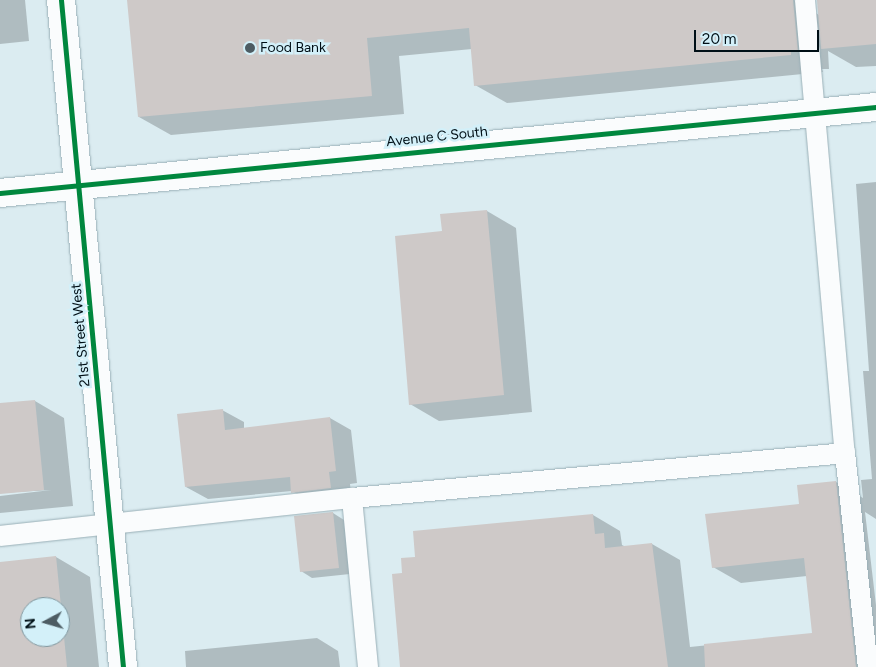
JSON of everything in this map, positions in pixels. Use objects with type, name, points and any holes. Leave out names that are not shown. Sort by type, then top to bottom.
[{"type":"street","name":"21st Street West","points":[[61,0],[123,667]]},
{"type":"street","name":"Avenue C South","points":[[0,193],[876,107]]},
{"type":"lane","points":[[805,0],[845,453],[868,667]]},
{"type":"lane","points":[[0,536],[352,498],[845,453]]},
{"type":"lane","points":[[352,498],[368,667]]},
{"type":"building","points":[[127,0],[793,0],[798,51],[791,51],[791,55],[474,86],[469,28],[367,38],[372,96],[138,117]]},
{"type":"building","points":[[817,0],[876,0],[876,44],[821,49]]},
{"type":"building","points":[[487,210],[504,395],[409,405],[395,236],[442,231],[440,214]]},
{"type":"building","points":[[35,400],[44,490],[0,494],[0,403]]},
{"type":"building","points":[[223,409],[225,430],[330,417],[336,471],[329,472],[331,488],[291,493],[290,477],[185,487],[177,414]]},
{"type":"building","points":[[836,481],[856,667],[705,667],[704,644],[812,633],[804,558],[712,568],[705,514],[799,504],[797,485]]},
{"type":"building","points":[[333,512],[339,568],[300,572],[294,516]]},
{"type":"building","points":[[593,514],[595,534],[604,533],[605,548],[652,543],[668,667],[400,667],[392,574],[402,573],[401,558],[415,557],[413,531]]},
{"type":"building","points":[[56,556],[60,597],[20,597],[20,647],[65,647],[67,667],[0,667],[0,562]]},
{"type":"cycle path","points":[[61,0],[123,667]]},
{"type":"cycle path","points":[[0,193],[876,107]]},
{"type":"place","name":"Food Bank","points":[[250,48]]}]
